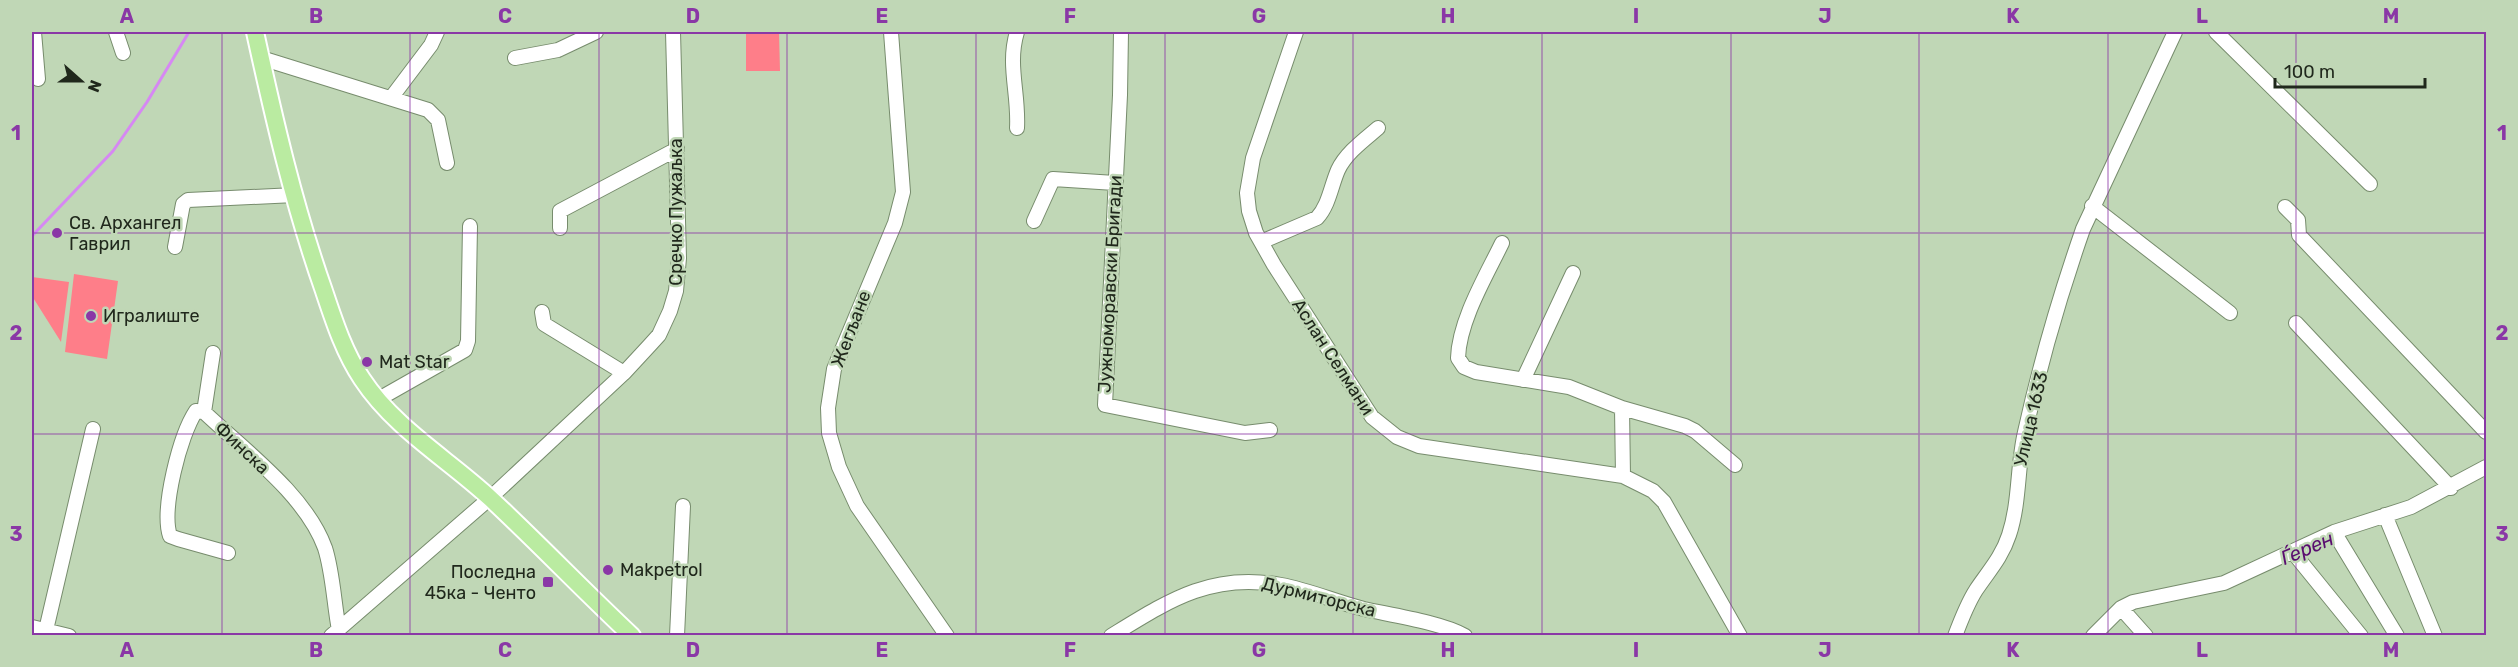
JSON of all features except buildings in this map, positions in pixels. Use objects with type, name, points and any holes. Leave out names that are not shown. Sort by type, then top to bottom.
[{"type":"main road","points":[[255,32],[315,266],[340,337],[361,378],[377,400],[405,428],[490,498],[632,636]]},
{"type":"street","points":[[34,32],[38,79]]},
{"type":"street","points":[[116,32],[123,53]]},
{"type":"street","points":[[391,98],[427,51],[437,32]]},
{"type":"street","points":[[515,58],[558,50],[596,32]]},
{"type":"street","name":"Сречко Пужаљка","points":[[490,498],[624,373],[659,335],[676,291],[679,258],[673,32]]},
{"type":"street","name":"Жегљане","points":[[891,32],[903,192],[895,223],[834,369],[828,408],[830,434],[839,467],[857,506],[948,636]]},
{"type":"street","points":[[1017,32],[1012,48],[1012,60],[1018,104],[1017,128]]},
{"type":"street","name":"Јужноморавски Бригади","points":[[1121,32],[1105,405],[1245,433],[1270,430]]},
{"type":"street","name":"Аслан Селмани","points":[[1296,32],[1254,158],[1247,193],[1249,211],[1261,242],[1372,417],[1396,437],[1419,446],[1623,476],[1653,491],[1664,502],[1740,636]]},
{"type":"street","name":"Улица 1633","points":[[1955,636],[1976,590],[1993,569],[2008,538],[2016,506],[2019,462],[2025,432],[2083,229],[2175,32]]},
{"type":"street","points":[[2216,32],[2370,184]]},
{"type":"street","points":[[261,58],[428,110],[434,115],[447,163]]},
{"type":"street","points":[[1261,242],[1317,218],[1323,212],[1339,168],[1346,158],[1378,128]]},
{"type":"street","points":[[560,228],[560,210],[676,149]]},
{"type":"street","points":[[1034,221],[1053,179],[1115,183]]},
{"type":"street","points":[[175,247],[183,204],[188,200],[295,195]]},
{"type":"street","points":[[2092,206],[2230,313]]},
{"type":"street","points":[[2285,207],[2298,220],[2299,235],[2487,432]]},
{"type":"street","points":[[377,400],[465,350],[468,341],[470,226]]},
{"type":"street","points":[[1502,243],[1470,313],[1460,342],[1458,358],[1468,370],[1569,387],[1622,408],[1685,426],[1695,431],[1735,465]]},
{"type":"street","points":[[1523,380],[1573,273]]},
{"type":"street","points":[[542,312],[544,324],[624,373]]},
{"type":"street","points":[[2296,323],[2451,488]]},
{"type":"street","points":[[204,412],[213,353]]},
{"type":"street","points":[[1622,408],[1623,476]]},
{"type":"street","name":"Финска","points":[[228,553],[170,536],[168,530],[169,496],[184,435],[196,411],[204,412],[299,502],[316,526],[326,550],[335,633]]},
{"type":"street","points":[[69,636],[37,630],[93,429]]},
{"type":"street","points":[[2093,636],[2121,608],[2153,596],[2224,583],[2334,532],[2411,507],[2451,488],[2487,467]]},
{"type":"street","name":"Финска","points":[[335,633],[490,498]]},
{"type":"street","points":[[677,636],[683,506]]},
{"type":"street","points":[[2385,515],[2436,636]]},
{"type":"street","points":[[2334,532],[2397,636]]},
{"type":"street","points":[[2292,551],[2361,636]]},
{"type":"street","name":"Дурмиторска","points":[[1111,636],[1166,602],[1222,582],[1254,581],[1283,585],[1465,636]]},
{"type":"street","points":[[2121,608],[2146,636]]},
{"type":"shaded area","points":[[746,32],[779,32],[780,71],[746,71]]},
{"type":"shaded area","name":"Игралиште","points":[[74,274],[118,281],[107,359],[65,352]]},
{"type":"shaded area","points":[[32,277],[69,282],[61,342],[32,296]]},
{"type":"waterway","points":[[32,236],[113,151],[147,102],[189,32]]},
{"type":"place","name":"Св. Архангел Гаврил","points":[[57,233]]},
{"type":"place","name":"Игралиште","points":[[91,316]]},
{"type":"place","name":"Mat Star","points":[[367,362]]},
{"type":"place","name":"Makpetrol","points":[[608,570]]},
{"type":"place","name":"Последна 45ка - Ченто","points":[[548,582]]},
{"type":"water label","name":"Ѓерен","points":[[2307,548]]}]
